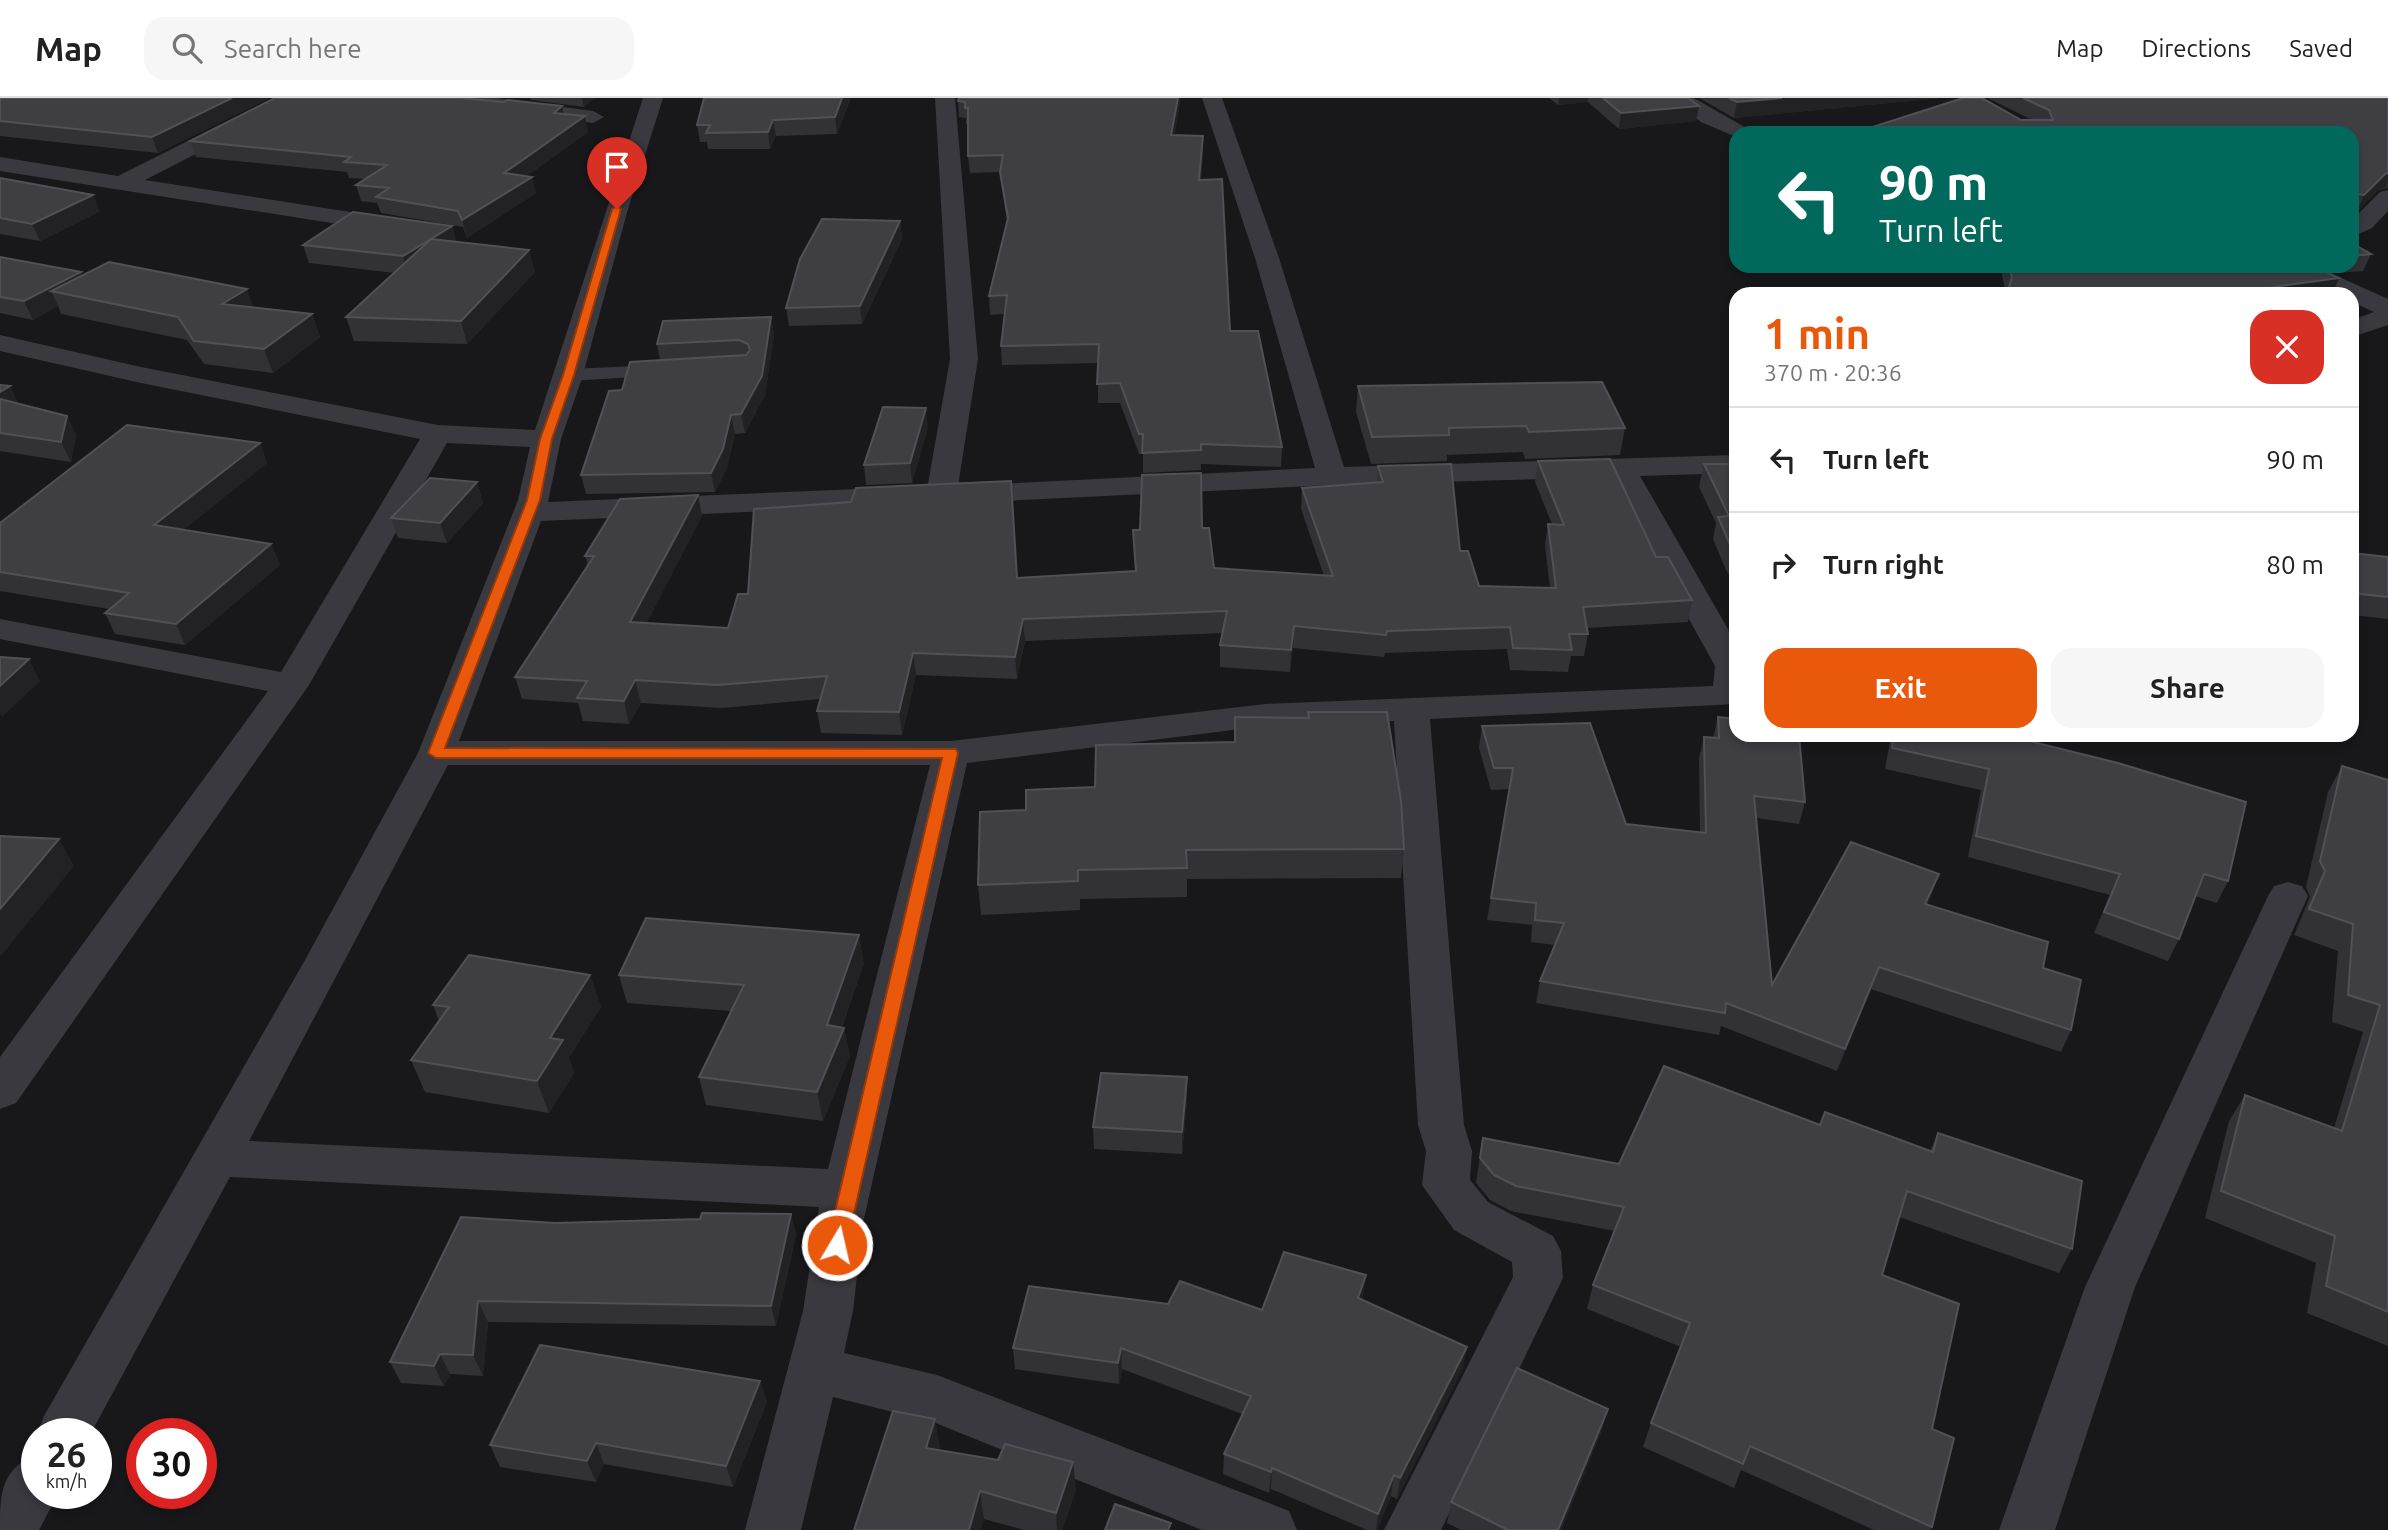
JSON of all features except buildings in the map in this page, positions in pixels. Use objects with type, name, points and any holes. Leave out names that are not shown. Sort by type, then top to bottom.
[{"type":"street","points":[[125,181],[290,98]]},
{"type":"street","points":[[446,98],[593,117]]},
{"type":"street","points":[[71,1418],[436,753],[528,512],[546,439],[569,375],[617,209],[653,98]]},
{"type":"street","points":[[941,495],[964,359],[945,98]]},
{"type":"street","points":[[1212,98],[1267,258],[1332,477]]},
{"type":"street","points":[[1680,98],[1729,126]]},
{"type":"street","points":[[0,164],[125,181],[414,229]]},
{"type":"street","points":[[2359,226],[2388,197]]},
{"type":"street","points":[[2311,273],[2341,287]]},
{"type":"street","points":[[2359,295],[2388,309]]},
{"type":"street","points":[[2359,326],[2388,316]]},
{"type":"street","points":[[0,343],[141,375],[438,434],[546,439]]},
{"type":"street","points":[[0,1091],[291,685],[438,434]]},
{"type":"street","points":[[528,512],[1332,477],[1729,464]]},
{"type":"street","points":[[1620,467],[1729,661]]},
{"type":"street","points":[[0,629],[291,685]]},
{"type":"street","points":[[436,753],[951,753],[1265,715],[1724,696],[1729,688]]},
{"type":"street","points":[[1411,710],[1441,1125],[1449,1151],[1446,1185],[1471,1216],[1536,1251],[1538,1278],[1412,1530]]},
{"type":"street","points":[[773,1530],[828,1311],[839,1223],[951,753]]},
{"type":"street","points":[[2027,1530],[2110,1287],[2288,896]]},
{"type":"street","points":[[216,1157],[848,1189]]},
{"type":"street","points":[[814,1369],[937,1399],[1269,1530]]},
{"type":"street","points":[[9,1530],[21,1509]]},
{"type":"lane","points":[[569,375],[675,370]]},
{"type":"route","points":[[617,209],[569,375],[546,439],[533,500],[436,753],[951,753],[839,1223],[837,1245]]}]
